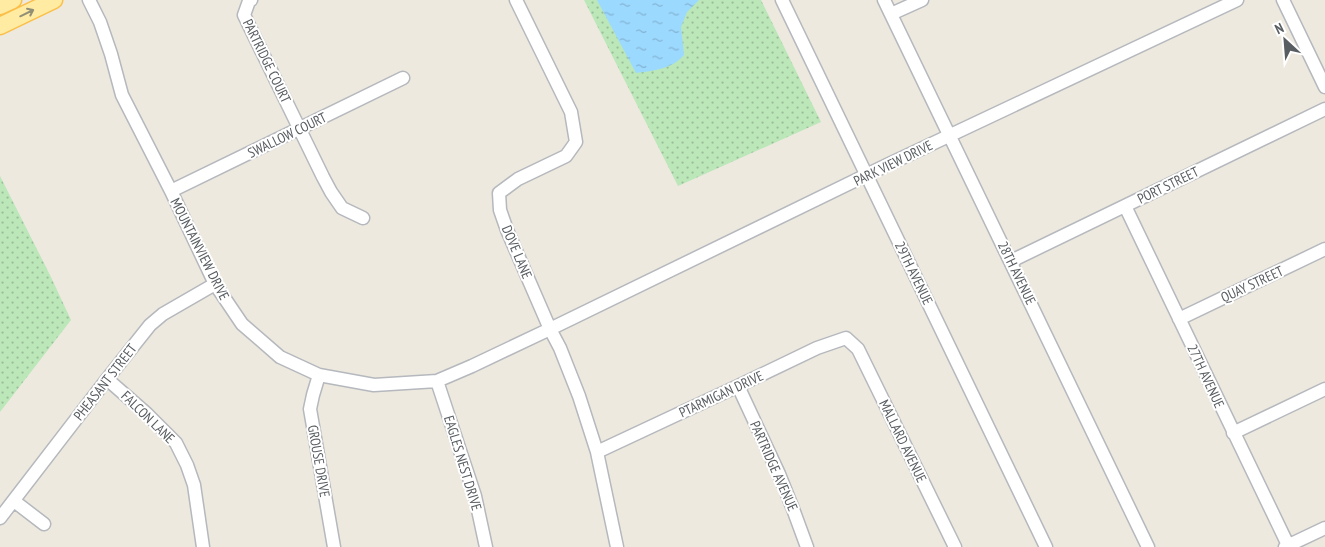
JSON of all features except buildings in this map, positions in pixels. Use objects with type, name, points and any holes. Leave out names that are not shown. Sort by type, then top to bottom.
[{"type":"main road","points":[[0,6],[13,0]]},
{"type":"main road","points":[[0,26],[54,0]]},
{"type":"street","name":"MOUNTAINVIEW DRIVE","points":[[89,0],[100,22],[122,95],[215,284],[242,324],[280,357],[319,375],[374,385],[437,381],[550,329]]},
{"type":"street","name":"DOVE LANE","points":[[516,0],[571,112],[576,142],[566,156],[518,179],[499,193],[500,210],[579,396],[597,452],[617,547]]},
{"type":"street","name":"29TH AVENUE","points":[[782,0],[1046,547]]},
{"type":"street","name":"28TH AVENUE","points":[[884,0],[1148,547]]},
{"type":"street","points":[[891,14],[922,0]]},
{"type":"street","name":"PARK VIEW DRIVE","points":[[550,329],[867,175],[1237,0]]},
{"type":"street","points":[[1283,0],[1325,87]]},
{"type":"street","name":"PARTRIDGE COURT","points":[[250,1],[244,15],[331,192],[342,208],[364,218]]},
{"type":"street","name":"SWALLOW COURT","points":[[171,192],[403,78]]},
{"type":"street","name":"PORT STREET","points":[[1011,261],[1325,109]]},
{"type":"street","name":"27TH AVENUE","points":[[1125,206],[1286,546]]},
{"type":"street","name":"QUAY STREET","points":[[1179,318],[1325,249]]},
{"type":"street","name":"PHEASANT STREET","points":[[0,518],[150,325],[163,314],[215,284]]},
{"type":"street","name":"PTARMIGAN DRIVE","points":[[597,452],[817,348],[846,338]]},
{"type":"street","name":"MALLARD AVENUE","points":[[846,338],[858,349],[955,547]]},
{"type":"street","name":"GROUSE DRIVE","points":[[319,375],[312,395],[310,409],[334,547]]},
{"type":"street","name":"FALCON LANE","points":[[107,378],[176,443],[194,485],[203,547]]},
{"type":"street","name":"EAGLES NEST DRIVE","points":[[437,381],[476,496],[486,547]]},
{"type":"street","name":"PARTRIDGE AVENUE","points":[[738,386],[779,474],[807,547]]},
{"type":"street","points":[[1233,433],[1325,389]]},
{"type":"street","points":[[14,501],[44,524]]},
{"type":"street","points":[[1286,546],[1325,528]]},
{"type":"green space","points":[[584,0],[761,0],[821,122],[678,186]]},
{"type":"green space","points":[[0,176],[71,320],[0,412]]},
{"type":"water","points":[[597,0],[699,0],[687,12],[681,27],[684,55],[668,66],[636,73]]}]
